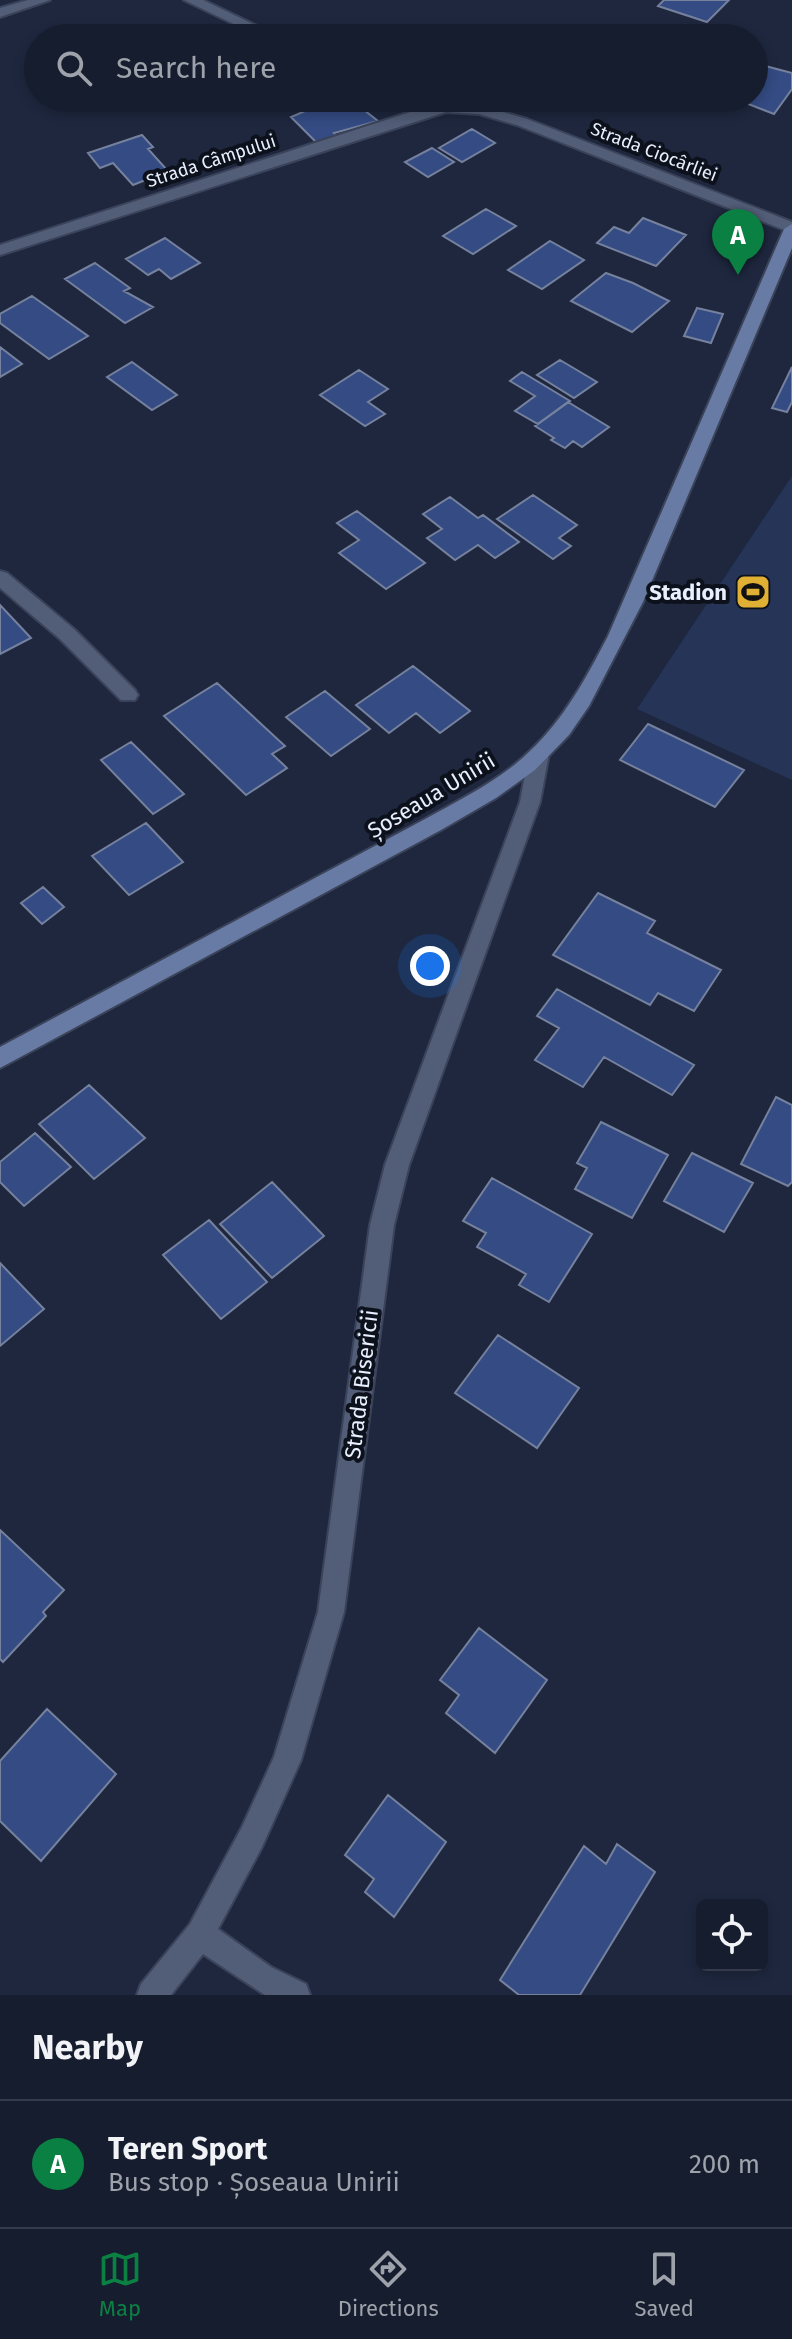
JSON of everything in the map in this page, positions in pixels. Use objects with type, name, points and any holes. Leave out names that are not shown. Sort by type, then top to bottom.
[{"type":"main road","name":"Șoseaua Unirii","points":[[0,1058],[434,824],[491,791],[539,754],[568,720],[616,635],[786,263],[792,228]]},
{"type":"street","points":[[0,13],[43,0]]},
{"type":"street","points":[[191,0],[244,24]]},
{"type":"street","name":"Strada Câmpului","points":[[0,250],[425,112]]},
{"type":"street","name":"Strada Ciocârliei","points":[[492,112],[792,228]]},
{"type":"street","points":[[0,578],[67,634],[128,695]]},
{"type":"street","name":"Strada Bisericii","points":[[152,1995],[200,1934],[252,1837],[287,1760],[331,1612],[382,1225],[409,1126],[530,802],[539,754]]},
{"type":"street","points":[[200,1934],[261,1977],[295,1995]]},
{"type":"shaded area","name":"Stadion","points":[[792,476],[792,780],[637,709]]},
{"type":"building","points":[[664,0],[729,0],[707,22],[658,6]]},
{"type":"building","points":[[768,67],[792,73],[792,89],[774,114],[768,112]]},
{"type":"building","points":[[303,112],[367,112],[378,121],[334,133],[338,137],[318,144],[291,117]]},
{"type":"building","points":[[472,129],[495,143],[462,162],[439,148]]},
{"type":"building","points":[[142,135],[153,147],[148,149],[167,170],[175,167],[182,175],[154,185],[148,179],[133,185],[113,163],[100,168],[88,153]]},
{"type":"building","points":[[432,148],[454,162],[428,177],[405,162]]},
{"type":"building","points":[[486,209],[516,226],[473,254],[443,236]]},
{"type":"building","points":[[643,218],[686,235],[656,266],[597,243],[614,227],[629,233]]},
{"type":"building","points":[[165,238],[200,263],[171,279],[159,269],[148,275],[126,259]]},
{"type":"building","points":[[550,241],[584,260],[542,289],[508,270]]},
{"type":"building","points":[[95,263],[130,288],[124,291],[153,307],[125,323],[65,279]]},
{"type":"building","points":[[606,273],[669,301],[632,332],[571,301]]},
{"type":"building","points":[[32,296],[88,336],[49,359],[0,323],[0,314]]},
{"type":"building","points":[[697,308],[723,314],[711,343],[684,336]]},
{"type":"building","points":[[0,347],[22,364],[0,377]]},
{"type":"building","points":[[560,360],[597,382],[574,398],[537,375]]},
{"type":"building","points":[[132,362],[177,395],[152,410],[107,377]]},
{"type":"building","points":[[792,367],[792,402],[787,412],[772,408]]},
{"type":"building","points":[[359,370],[388,389],[368,402],[385,414],[365,426],[320,395]]},
{"type":"building","points":[[522,372],[570,401],[538,424],[515,411],[535,396],[510,381]]},
{"type":"building","points":[[568,402],[609,427],[582,447],[573,441],[565,448],[551,440],[554,438],[535,426]]},
{"type":"building","points":[[533,495],[577,525],[559,538],[571,546],[553,559],[497,519]]},
{"type":"building","points":[[450,497],[478,518],[483,515],[519,542],[495,558],[478,545],[455,560],[427,538],[442,529],[423,514]]},
{"type":"building","points":[[357,511],[425,563],[386,589],[339,553],[359,540],[337,523]]},
{"type":"building","points":[[0,605],[31,638],[0,654]]},
{"type":"building","points":[[413,666],[470,711],[440,733],[416,713],[389,733],[356,705]]},
{"type":"building","points":[[217,683],[285,746],[272,754],[287,768],[246,795],[164,716]]},
{"type":"building","points":[[325,691],[370,729],[331,756],[286,717]]},
{"type":"building","points":[[648,724],[744,770],[715,807],[620,760]]},
{"type":"building","points":[[131,742],[184,794],[153,814],[101,760]]},
{"type":"building","points":[[146,823],[183,862],[129,895],[92,856]]},
{"type":"building","points":[[43,887],[64,907],[42,924],[21,903]]},
{"type":"building","points":[[598,893],[655,921],[647,933],[721,970],[694,1011],[658,993],[650,1005],[553,955]]},
{"type":"building","points":[[557,989],[694,1065],[672,1095],[604,1057],[583,1087],[535,1060],[559,1028],[537,1016]]},
{"type":"building","points":[[89,1085],[145,1138],[94,1179],[39,1124]]},
{"type":"building","points":[[776,1097],[792,1105],[792,1182],[788,1186],[741,1164]]},
{"type":"building","points":[[601,1122],[668,1155],[632,1218],[575,1189],[587,1168],[577,1163]]},
{"type":"building","points":[[35,1133],[71,1167],[24,1206],[0,1182],[0,1162]]},
{"type":"building","points":[[692,1153],[753,1183],[724,1232],[664,1201]]},
{"type":"building","points":[[492,1178],[592,1234],[549,1302],[519,1285],[526,1274],[477,1247],[486,1233],[463,1221]]},
{"type":"building","points":[[272,1182],[324,1236],[272,1278],[220,1224]]},
{"type":"building","points":[[209,1220],[267,1282],[221,1319],[163,1255]]},
{"type":"building","points":[[0,1263],[44,1309],[0,1346]]},
{"type":"building","points":[[498,1335],[579,1388],[537,1448],[455,1393]]},
{"type":"building","points":[[0,1530],[64,1590],[43,1612],[46,1616],[3,1662],[0,1659]]},
{"type":"building","points":[[479,1628],[547,1680],[495,1753],[446,1713],[459,1695],[440,1680]]},
{"type":"building","points":[[47,1709],[116,1774],[41,1861],[0,1821],[0,1761]]},
{"type":"building","points":[[388,1795],[446,1842],[394,1917],[365,1892],[374,1879],[345,1855]]},
{"type":"building","points":[[617,1844],[655,1872],[580,1995],[519,1995],[500,1980],[584,1846],[606,1864]]},
{"type":"place","name":"Teren Sport","points":[[738,275]]},
{"type":"place","name":"Stadion","points":[[753,592]]}]
